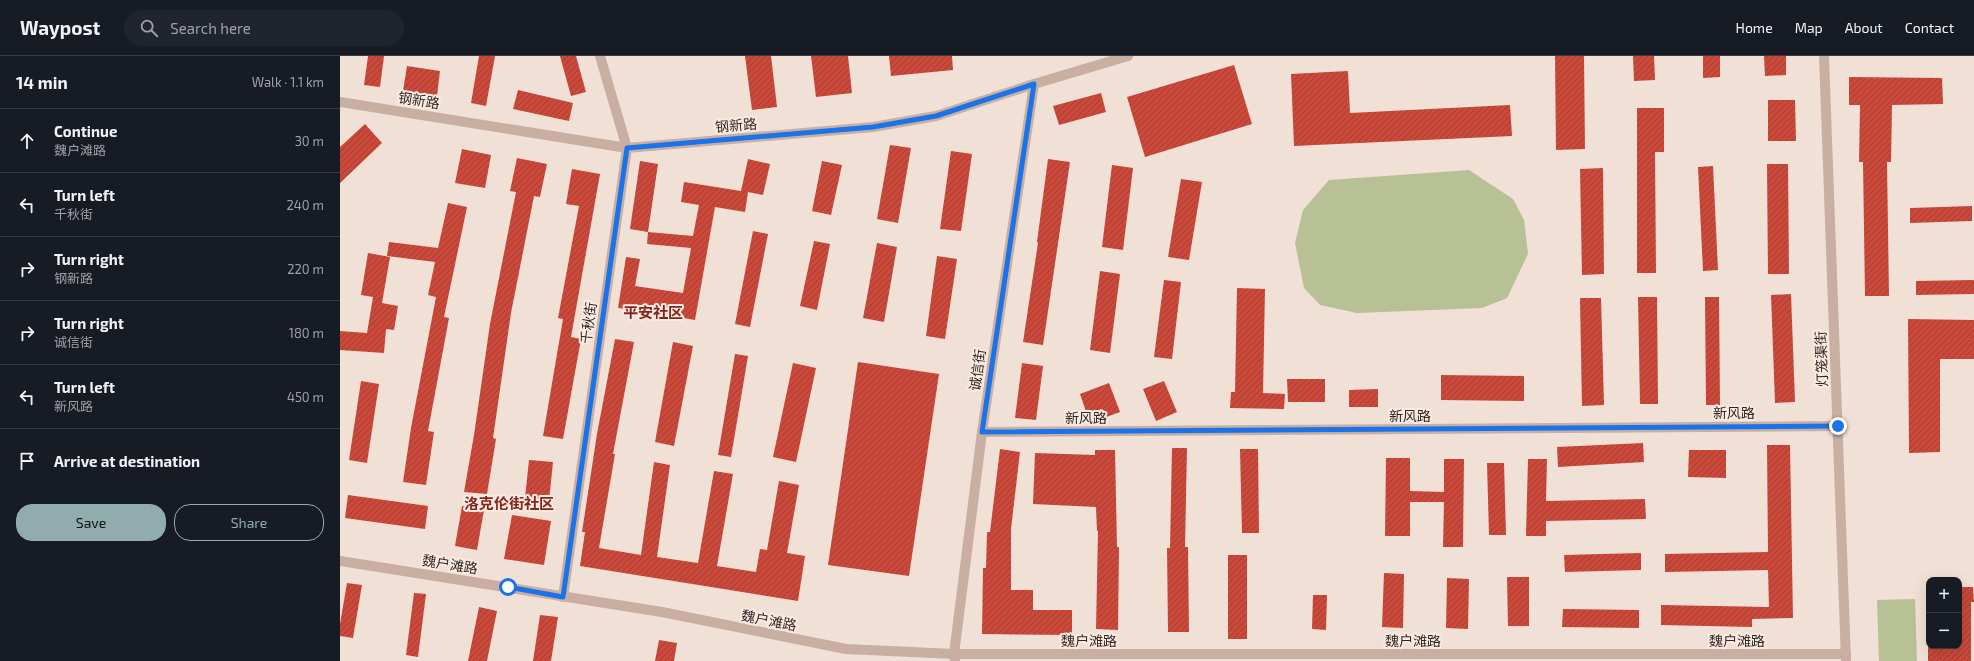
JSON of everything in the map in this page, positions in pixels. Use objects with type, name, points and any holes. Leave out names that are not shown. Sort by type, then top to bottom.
[{"type":"street","name":"千秋街","points":[[563,597],[627,148],[600,56]]},
{"type":"street","name":"钢新路","points":[[340,102],[627,148],[873,127],[936,116],[1034,84],[1128,56]]},
{"type":"street","name":"灯笼渠街","points":[[1824,56],[1846,657]]},
{"type":"street","name":"诚信街","points":[[955,657],[982,432],[1034,84]]},
{"type":"street","name":"新风路","points":[[982,432],[1838,426]]},
{"type":"street","name":"魏户滩路","points":[[340,561],[662,612],[846,649],[929,657],[1846,657]]},
{"type":"green space","points":[[1469,170],[1513,199],[1524,220],[1528,254],[1507,298],[1482,308],[1357,313],[1320,305],[1304,288],[1295,243],[1303,210],[1329,180]]},
{"type":"green space","points":[[1915,599],[1917,661],[1879,661],[1877,600]]},
{"type":"building","points":[[368,56],[384,56],[380,87],[364,85]]},
{"type":"building","points":[[479,56],[495,56],[486,106],[471,103]]},
{"type":"building","points":[[560,56],[576,56],[586,92],[571,96]]},
{"type":"building","points":[[745,56],[771,56],[777,107],[752,110]]},
{"type":"building","points":[[811,56],[848,56],[852,93],[816,97]]},
{"type":"building","points":[[889,56],[952,56],[953,70],[891,76]]},
{"type":"building","points":[[1555,56],[1584,56],[1585,149],[1556,150]]},
{"type":"building","points":[[1633,56],[1654,56],[1655,80],[1634,81]]},
{"type":"building","points":[[1703,56],[1720,56],[1720,77],[1703,78]]},
{"type":"building","points":[[1764,56],[1786,56],[1786,75],[1765,76]]},
{"type":"building","points":[[1234,65],[1252,124],[1145,157],[1127,97]]},
{"type":"building","points":[[407,66],[440,71],[437,96],[403,91]]},
{"type":"building","points":[[1348,71],[1350,113],[1510,105],[1512,136],[1294,146],[1291,74]]},
{"type":"building","points":[[1849,77],[1942,78],[1943,104],[1892,105],[1891,162],[1887,162],[1889,296],[1865,296],[1863,162],[1859,162],[1860,105],[1849,105]]},
{"type":"building","points":[[518,90],[573,103],[569,121],[513,109]]},
{"type":"building","points":[[1101,93],[1106,112],[1059,125],[1053,106]]},
{"type":"building","points":[[1768,100],[1795,100],[1796,141],[1768,141]]},
{"type":"building","points":[[1637,108],[1664,108],[1664,152],[1655,152],[1656,273],[1637,273]]},
{"type":"building","points":[[365,124],[382,143],[340,183],[340,147]]},
{"type":"building","points":[[890,145],[911,148],[898,223],[877,219]]},
{"type":"building","points":[[462,149],[491,155],[485,188],[455,183]]},
{"type":"building","points":[[951,151],[972,154],[961,231],[940,229]]},
{"type":"building","points":[[517,158],[547,164],[540,197],[534,196],[511,313],[493,438],[496,439],[487,494],[464,492],[490,324],[516,192],[510,191]]},
{"type":"building","points":[[748,159],[770,164],[763,195],[748,192],[745,212],[715,207],[695,320],[678,317],[679,315],[618,308],[626,257],[640,259],[635,286],[683,293],[691,248],[647,244],[648,232],[693,236],[699,205],[681,202],[684,182],[741,191]]},
{"type":"building","points":[[1048,159],[1070,162],[1043,345],[1023,342],[1038,243]]},
{"type":"building","points":[[640,161],[658,164],[648,232],[630,229]]},
{"type":"building","points":[[822,161],[842,165],[831,215],[812,211]]},
{"type":"building","points":[[1767,164],[1788,164],[1789,274],[1768,274]]},
{"type":"building","points":[[1112,165],[1133,168],[1123,250],[1102,247]]},
{"type":"building","points":[[1713,166],[1718,270],[1703,271],[1698,167]]},
{"type":"building","points":[[1603,168],[1604,274],[1582,275],[1580,169]]},
{"type":"building","points":[[572,169],[600,174],[571,337],[581,339],[563,439],[543,436],[563,319],[558,318],[579,206],[566,204]]},
{"type":"building","points":[[1181,179],[1202,182],[1189,260],[1168,257]]},
{"type":"building","points":[[448,203],[467,207],[444,317],[449,318],[428,431],[434,432],[426,485],[403,482],[411,428],[436,297],[428,295],[435,262],[387,256],[389,242],[438,248]]},
{"type":"building","points":[[1972,206],[1972,221],[1910,223],[1910,208]]},
{"type":"building","points":[[753,231],[768,234],[750,327],[735,324]]},
{"type":"building","points":[[814,241],[830,244],[817,310],[800,306]]},
{"type":"building","points":[[877,243],[897,247],[884,322],[863,318]]},
{"type":"building","points":[[368,253],[390,257],[382,303],[398,306],[394,330],[386,329],[384,353],[340,350],[340,331],[367,333],[373,297],[361,295]]},
{"type":"building","points":[[937,256],[957,259],[945,339],[926,336]]},
{"type":"building","points":[[1100,271],[1120,274],[1110,353],[1090,350]]},
{"type":"building","points":[[1164,280],[1181,282],[1172,359],[1154,357]]},
{"type":"building","points":[[1974,280],[1974,294],[1916,295],[1916,281]]},
{"type":"building","points":[[1237,288],[1265,289],[1263,393],[1285,394],[1284,409],[1230,408],[1231,392],[1235,392]]},
{"type":"building","points":[[1791,294],[1795,402],[1775,403],[1771,295]]},
{"type":"building","points":[[1638,297],[1657,297],[1658,404],[1640,404]]},
{"type":"building","points":[[1705,297],[1719,297],[1720,405],[1706,405]]},
{"type":"building","points":[[1580,298],[1601,298],[1604,405],[1582,406]]},
{"type":"building","points":[[1908,319],[1974,320],[1974,359],[1940,359],[1940,452],[1909,453]]},
{"type":"building","points":[[615,339],[634,342],[613,454],[615,454],[599,548],[641,555],[654,462],[670,465],[657,557],[698,563],[714,471],[733,474],[717,566],[756,572],[760,549],[767,550],[779,481],[799,485],[787,553],[805,556],[798,601],[580,566],[585,532],[582,532],[597,434]]},
{"type":"building","points":[[673,342],[693,346],[674,446],[655,442]]},
{"type":"building","points":[[735,354],[748,356],[731,457],[718,455]]},
{"type":"building","points":[[858,362],[939,374],[909,576],[828,565]]},
{"type":"building","points":[[793,363],[816,368],[796,462],[773,457]]},
{"type":"building","points":[[1022,363],[1043,366],[1036,420],[1015,418]]},
{"type":"building","points":[[1441,375],[1524,376],[1524,401],[1441,400]]},
{"type":"building","points":[[1287,379],[1325,379],[1325,402],[1288,402]]},
{"type":"building","points":[[361,381],[379,384],[367,463],[349,460]]},
{"type":"building","points":[[1164,381],[1177,412],[1156,421],[1143,389]]},
{"type":"building","points":[[1109,383],[1120,412],[1090,423],[1080,394]]},
{"type":"building","points":[[1378,389],[1378,407],[1349,407],[1349,390]]},
{"type":"building","points":[[1643,443],[1644,462],[1558,467],[1557,447]]},
{"type":"building","points":[[1767,445],[1790,445],[1793,618],[1752,619],[1752,627],[1661,625],[1661,605],[1769,607],[1768,570],[1665,572],[1665,554],[1768,552]]},
{"type":"building","points":[[1172,448],[1187,448],[1185,547],[1188,547],[1189,632],[1168,632],[1167,548],[1170,548]]},
{"type":"building","points":[[1000,449],[1020,452],[1011,529],[1011,590],[1033,590],[1033,610],[1072,610],[1072,635],[982,634],[983,568],[986,568],[987,532],[990,532]]},
{"type":"building","points":[[1240,449],[1258,449],[1259,533],[1242,533]]},
{"type":"building","points":[[1095,450],[1115,450],[1117,547],[1119,547],[1118,630],[1096,629],[1098,531],[1096,507],[1033,504],[1035,453],[1095,455]]},
{"type":"building","points":[[1689,450],[1726,450],[1726,478],[1688,477]]},
{"type":"building","points":[[1386,458],[1410,458],[1410,491],[1444,492],[1444,459],[1464,459],[1463,547],[1443,547],[1444,502],[1410,502],[1410,536],[1385,536]]},
{"type":"building","points":[[1528,459],[1547,459],[1546,501],[1645,499],[1646,519],[1546,521],[1546,536],[1526,536]]},
{"type":"building","points":[[529,460],[553,462],[549,501],[525,498]]},
{"type":"building","points":[[1487,463],[1504,463],[1506,535],[1489,535]]},
{"type":"building","points":[[348,495],[428,506],[425,529],[345,518]]},
{"type":"building","points":[[462,506],[484,510],[477,550],[455,546]]},
{"type":"building","points":[[512,515],[551,521],[544,565],[504,559]]},
{"type":"building","points":[[1641,553],[1641,570],[1565,572],[1564,555]]},
{"type":"building","points":[[1228,555],[1247,555],[1247,639],[1228,639]]},
{"type":"building","points":[[1384,573],[1404,574],[1403,628],[1382,627]]},
{"type":"building","points":[[1507,577],[1529,577],[1529,626],[1508,626]]},
{"type":"building","points":[[1447,578],[1469,579],[1468,629],[1446,628]]},
{"type":"building","points":[[347,583],[362,585],[353,638],[340,636],[340,624]]},
{"type":"building","points":[[1962,587],[1973,587],[1974,602],[1971,602],[1971,661],[1928,661],[1928,649],[1962,649]]},
{"type":"building","points":[[414,593],[426,594],[418,657],[406,655]]},
{"type":"building","points":[[1313,595],[1327,595],[1326,630],[1312,629]]},
{"type":"building","points":[[479,607],[497,611],[487,661],[468,661]]},
{"type":"building","points":[[1563,609],[1639,610],[1639,628],[1562,627]]},
{"type":"building","points":[[540,615],[558,617],[551,661],[533,661]]},
{"type":"building","points":[[659,640],[677,643],[674,661],[655,661]]},
{"type":"district","name":"平安社区","points":[[653,312]]},
{"type":"district","name":"洛克伦街社区","points":[[509,503]]},
{"type":"route","points":[[508,587],[563,597],[627,148],[873,127],[936,116],[1034,84],[982,432],[1838,426]]}]
